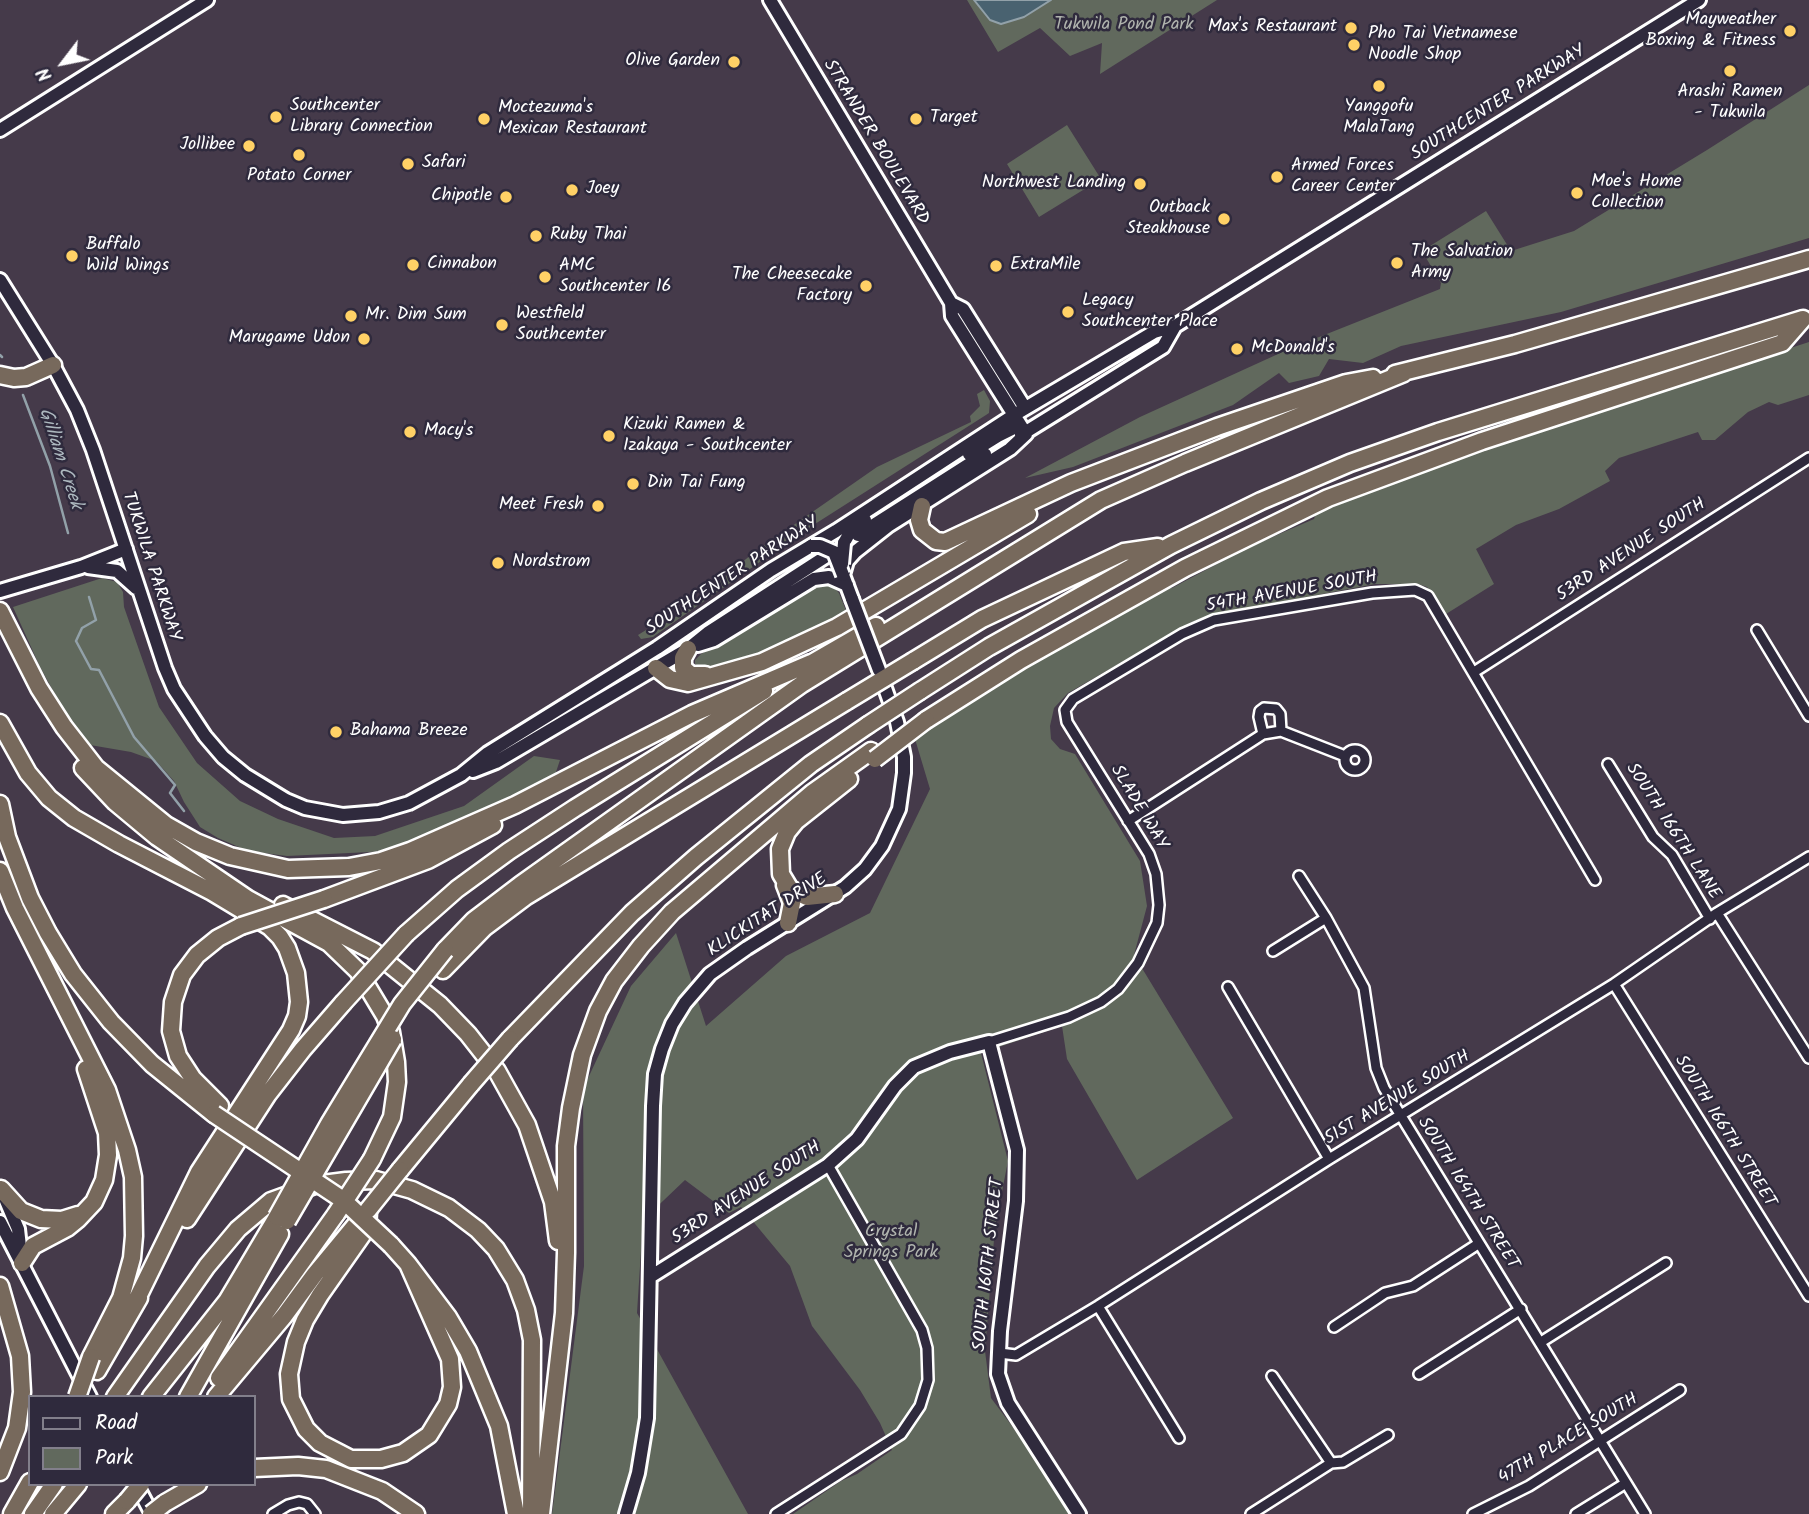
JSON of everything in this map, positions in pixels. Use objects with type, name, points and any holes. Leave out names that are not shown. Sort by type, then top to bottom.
[{"type":"highway","points":[[922,506],[919,520],[922,530],[936,541],[945,542],[1071,483],[1217,427],[1346,383],[1404,373],[1515,344],[1809,259]]},
{"type":"highway","points":[[408,1264],[450,1359],[452,1387],[448,1404],[429,1435],[403,1453],[382,1460],[351,1458],[320,1443],[306,1429],[291,1399],[289,1374],[296,1342],[305,1320],[368,1210],[510,1039],[632,914],[696,857],[811,764],[989,647],[1171,545],[1261,500],[1350,463],[1438,432],[1806,319]]},
{"type":"highway","points":[[541,1514],[564,1313],[568,1134],[582,1055],[598,1011],[614,981],[672,912],[812,793],[1021,660],[1185,568],[1317,504],[1471,445],[1782,343],[1806,319]]},
{"type":"highway","points":[[0,375],[26,377],[53,365]]},
{"type":"highway","points":[[189,1395],[282,1219],[402,1004],[445,950],[474,920],[802,684],[1101,500],[1404,373]]},
{"type":"highway","points":[[656,668],[670,679],[682,682],[762,662],[837,627],[1009,525],[1119,465]]},
{"type":"highway","points":[[94,1364],[134,1307],[208,1184],[268,1094],[343,1003],[406,934],[447,897],[509,851],[586,801],[811,663],[1045,535]]},
{"type":"highway","points":[[153,1395],[226,1301],[282,1219],[432,979],[485,927],[525,897],[982,619],[1124,552],[1171,545]]},
{"type":"highway","points":[[0,611],[45,698],[96,768],[166,825],[196,842],[230,856],[288,869],[349,867],[382,861],[410,851],[515,805],[692,714],[811,663]]},
{"type":"highway","points":[[0,622],[37,703],[80,765],[134,819],[248,898],[329,943],[358,971],[378,1002],[391,1032],[397,1082],[392,1117],[372,1159],[219,1378],[215,1395]]},
{"type":"highway","points":[[688,649],[681,664],[686,672],[694,676],[711,676]]},
{"type":"highway","points":[[0,723],[28,774],[49,798],[85,824],[212,892],[270,927],[287,948],[296,973],[299,1002],[291,1030],[200,1172],[134,1307]]},
{"type":"highway","points":[[217,1110],[178,1056],[171,1031],[173,1002],[183,975],[197,954],[218,937],[241,926],[324,899],[442,853],[650,736]]},
{"type":"highway","points":[[788,923],[792,903],[780,868],[780,849],[792,825],[873,755]]},
{"type":"highway","points":[[0,804],[7,837],[30,898],[73,974],[111,1022],[152,1064],[343,1200],[391,1245],[448,1317],[468,1351],[499,1426],[516,1514]]},
{"type":"highway","points":[[199,865],[373,951],[440,1005],[468,1034],[497,1071],[527,1125],[541,1162],[553,1202],[564,1313]]},
{"type":"highway","points":[[0,872],[15,908],[107,1090],[125,1141],[133,1177],[135,1226],[132,1258],[121,1298],[79,1395]]},
{"type":"highway","points":[[783,879],[790,889],[801,895],[813,897],[835,894]]},
{"type":"highway","points":[[22,1263],[33,1246],[67,1228],[87,1211],[104,1180],[108,1154],[107,1133],[91,1081],[55,989]]},
{"type":"highway","points":[[116,1395],[207,1266],[238,1229],[271,1201],[315,1185],[346,1181],[376,1180],[412,1190],[449,1208],[478,1230],[515,1280],[526,1310],[532,1340],[531,1514]]},
{"type":"highway","points":[[0,1188],[21,1210],[41,1219],[62,1220],[87,1211]]},
{"type":"highway","points":[[217,1395],[359,1229]]},
{"type":"highway","points":[[0,1286],[20,1356],[22,1392],[17,1428],[0,1472]]},
{"type":"highway","points":[[256,1468],[298,1466],[326,1469],[382,1491],[416,1514]]},
{"type":"highway","points":[[12,1514],[28,1486]]},
{"type":"highway","points":[[33,1514],[53,1486]]},
{"type":"highway","points":[[53,1514],[76,1486]]},
{"type":"highway","points":[[114,1514],[137,1486]]},
{"type":"highway","points":[[151,1514],[195,1486]]},
{"type":"main road","points":[[0,130],[207,0]]},
{"type":"main road","name":"STRANDER BOULEVARD","points":[[770,0],[951,303],[952,316],[1021,421]]},
{"type":"main road","name":"SOUTHCENTER PARKWAY","points":[[461,775],[488,753],[657,648],[771,570],[1021,421],[1130,346],[1154,332],[1175,326],[1699,0]]},
{"type":"main road","name":"TUKWILA PARKWAY","points":[[0,280],[53,365],[85,428],[174,689],[205,736],[223,757],[267,789],[296,804],[323,812]]},
{"type":"main road","name":"SOUTHCENTER PARKWAY","points":[[858,535],[1004,441],[1021,421],[1098,389],[1163,347],[1175,326]]},
{"type":"main road","points":[[1098,389],[1096,382],[1110,372],[1130,346]]},
{"type":"main road","points":[[845,580],[847,561],[855,552],[888,526],[1010,449],[1021,421]]},
{"type":"main road","points":[[844,543],[850,532],[860,523],[1021,421]]},
{"type":"main road","points":[[845,580],[846,524]]},
{"type":"main road","name":"KLICKITAT DRIVE","points":[[626,1514],[645,1435],[653,1091],[666,1037],[685,1003],[710,974],[835,894],[865,869],[882,846],[895,821],[903,789],[904,757],[891,702],[845,580],[834,552],[820,546],[811,546]]},
{"type":"main road","points":[[0,591],[81,567],[126,550]]},
{"type":"main road","name":"SOUTHCENTER PARKWAY","points":[[323,812],[362,815],[393,809],[424,796],[461,775],[496,762],[688,649],[709,632],[825,557]]},
{"type":"main road","points":[[81,567],[117,571],[140,593]]},
{"type":"main road","points":[[688,649],[714,640],[814,579],[829,577],[845,580]]},
{"type":"main road","name":"53RD AVENUE SOUTH","points":[[650,1277],[828,1165],[857,1139],[895,1086],[914,1067],[950,1052],[989,1042]]},
{"type":"main road","name":"SOUTH 160TH STREET","points":[[989,1042],[1017,1150],[1016,1201],[998,1374],[1004,1394],[1079,1514]]},
{"type":"main road","points":[[0,1188],[18,1230],[22,1263]]},
{"type":"main road","points":[[0,1222],[89,1395]]},
{"type":"main road","points":[[139,1486],[151,1514]]},
{"type":"street","name":"53RD AVENUE SOUTH","points":[[1474,672],[1809,458]]},
{"type":"street","name":"54TH AVENUE SOUTH","points":[[1065,709],[1073,699],[1182,634],[1214,620],[1372,593],[1415,590],[1429,596],[1474,672]]},
{"type":"street","points":[[1757,630],[1809,716]]},
{"type":"street","points":[[1474,672],[1595,880]]},
{"type":"street","points":[[1263,734],[1259,717],[1264,708],[1276,709],[1280,714],[1281,731]]},
{"type":"street","name":"SLADE WAY","points":[[989,1042],[1069,1017],[1101,1002],[1118,989],[1139,963],[1157,923],[1158,883],[1149,854],[1067,722],[1065,709]]},
{"type":"street","points":[[1128,821],[1263,734],[1281,731],[1345,756]]},
{"type":"street","name":"SOUTH 166TH LANE","points":[[1608,764],[1647,827],[1672,855],[1809,1058]]},
{"type":"street","name":"51ST AVENUE SOUTH","points":[[999,1353],[1016,1355],[1098,1306],[1329,1159],[1614,984],[1714,916],[1809,857]]},
{"type":"street","name":"SOUTH 164TH STREET","points":[[1299,876],[1326,918],[1364,988],[1378,1077],[1645,1514]]},
{"type":"street","points":[[1273,951],[1326,918]]},
{"type":"street","name":"SOUTH 166TH STREET","points":[[1614,984],[1809,1296]]},
{"type":"street","points":[[1228,987],[1329,1159]]},
{"type":"street","points":[[776,1514],[901,1434],[915,1416],[925,1395],[929,1362],[927,1348],[914,1313],[828,1165]]},
{"type":"street","points":[[1334,1327],[1385,1293],[1413,1286],[1478,1244]]},
{"type":"street","points":[[1541,1342],[1666,1263]]},
{"type":"street","points":[[1098,1306],[1179,1438]]},
{"type":"street","points":[[1419,1374],[1521,1309]]},
{"type":"street","points":[[1272,1376],[1331,1464]]},
{"type":"street","name":"47TH PLACE SOUTH","points":[[1473,1514],[1529,1486],[1680,1390]]},
{"type":"street","points":[[1251,1514],[1331,1464],[1343,1462],[1388,1435]]},
{"type":"street","points":[[1576,1514],[1626,1483]]},
{"type":"street","points":[[273,1514],[299,1502],[307,1504],[315,1514]]},
{"type":"green space","name":"Tukwila Pond Park","points":[[967,0],[1217,0],[1100,74],[1102,43],[1070,56],[1040,28],[998,52]]},
{"type":"green space","points":[[1809,85],[1809,238],[1561,312],[1401,346],[1363,363],[1329,359],[1319,376],[1289,383],[1279,373],[1233,405],[1073,467],[1025,478],[1140,417],[1289,349],[1440,289],[1441,283],[1422,251],[1486,211],[1511,251],[1574,231]]},
{"type":"green space","points":[[1067,125],[1101,179],[1039,217],[1007,164]]},
{"type":"green space","name":"Crystal Springs Park","points":[[1809,342],[1809,395],[1778,405],[1769,402],[1748,412],[1715,440],[1702,440],[1698,432],[1619,458],[1605,471],[1610,481],[1559,509],[1516,525],[1476,549],[1494,584],[1446,614],[1427,587],[1418,584],[1375,584],[1207,616],[1190,623],[1068,693],[1054,708],[1050,726],[1051,739],[1060,749],[1075,754],[1140,861],[1147,906],[1134,955],[1233,1118],[1137,1180],[1067,1059],[1062,1026],[981,1053],[1008,1161],[995,1227],[985,1351],[991,1398],[1027,1446],[1070,1514],[793,1514],[892,1450],[880,1423],[860,1390],[812,1326],[790,1266],[741,1207],[729,1213],[685,1180],[643,1220],[637,1313],[748,1514],[552,1514],[584,1266],[583,1089],[631,986],[676,933],[706,1026],[786,956],[870,913],[930,789],[915,739],[992,687],[1080,634],[1167,587],[1172,588],[1249,547],[1314,519],[1316,513],[1438,463]]},
{"type":"green space","points":[[984,390],[990,401],[989,413],[804,531],[653,637],[641,639],[638,635],[646,630],[650,634],[680,614],[752,554],[877,467],[971,422],[970,416],[980,406],[977,394]]},
{"type":"green space","points":[[102,578],[117,582],[123,592],[124,607],[159,707],[197,763],[240,801],[278,819],[334,838],[375,836],[464,806],[534,756],[560,760],[555,775],[516,798],[391,851],[287,856],[248,851],[218,838],[200,827],[174,781],[156,761],[131,752],[90,745],[69,720],[40,667],[13,607]]},
{"type":"green space","points":[[821,582],[831,584],[839,593],[847,613],[782,645],[749,657],[704,668],[695,664],[701,654]]},
{"type":"water","points":[[974,0],[1051,0],[1024,17],[1001,24],[990,20]]},
{"type":"waterway","name":"Gilliam Creek","points":[[23,395],[50,466],[68,533]]},
{"type":"waterway","name":"Gilliam Creek","points":[[89,597],[96,620],[82,628],[76,641],[91,669],[99,670],[134,737],[175,785],[170,793],[184,811]]},
{"type":"place","name":"Max's Restaurant","points":[[1351,28]]},
{"type":"place","name":"Mayweather Boxing & Fitness","points":[[1790,31]]},
{"type":"place","name":"Pho Tai Vietnamese Noodle Shop","points":[[1354,45]]},
{"type":"place","name":"Olive Garden","points":[[734,62]]},
{"type":"place","name":"Arashi Ramen - Tukwila","points":[[1730,71]]},
{"type":"place","name":"Yanggofu MalaTang","points":[[1379,86]]},
{"type":"place","name":"Southcenter Library Connection","points":[[276,117]]},
{"type":"place","name":"Moctezuma's Mexican Restaurant","points":[[484,119]]},
{"type":"place","name":"Target","points":[[916,119]]},
{"type":"place","name":"Jollibee","points":[[249,146]]},
{"type":"place","name":"Potato Corner","points":[[299,155]]},
{"type":"place","name":"Safari","points":[[408,164]]},
{"type":"place","name":"Armed Forces Career Center","points":[[1277,177]]},
{"type":"place","name":"Northwest Landing","points":[[1140,184]]},
{"type":"place","name":"Joey","points":[[572,190]]},
{"type":"place","name":"Moe's Home Collection","points":[[1577,193]]},
{"type":"place","name":"Chipotle","points":[[506,197]]},
{"type":"place","name":"Outback Steakhouse","points":[[1224,219]]},
{"type":"place","name":"Ruby Thai","points":[[536,236]]},
{"type":"place","name":"Buffalo Wild Wings","points":[[72,256]]},
{"type":"place","name":"The Salvation Army","points":[[1397,263]]},
{"type":"place","name":"Cinnabon","points":[[413,265]]},
{"type":"place","name":"ExtraMile","points":[[996,266]]},
{"type":"place","name":"AMC Southcenter 16","points":[[545,277]]},
{"type":"place","name":"The Cheesecake Factory","points":[[866,286]]},
{"type":"place","name":"Legacy Southcenter Place","points":[[1068,312]]},
{"type":"place","name":"Mr. Dim Sum","points":[[351,316]]},
{"type":"place","name":"Westfield Southcenter","points":[[502,325]]},
{"type":"place","name":"Marugame Udon","points":[[364,339]]},
{"type":"place","name":"McDonald's","points":[[1237,349]]},
{"type":"place","name":"Macy's","points":[[410,432]]},
{"type":"place","name":"Kizuki Ramen & Izakaya - Southcenter","points":[[609,436]]},
{"type":"place","name":"Din Tai Fung","points":[[633,484]]},
{"type":"place","name":"Meet Fresh","points":[[598,506]]},
{"type":"place","name":"Nordstrom","points":[[498,563]]},
{"type":"place","name":"Bahama Breeze","points":[[336,732]]}]
